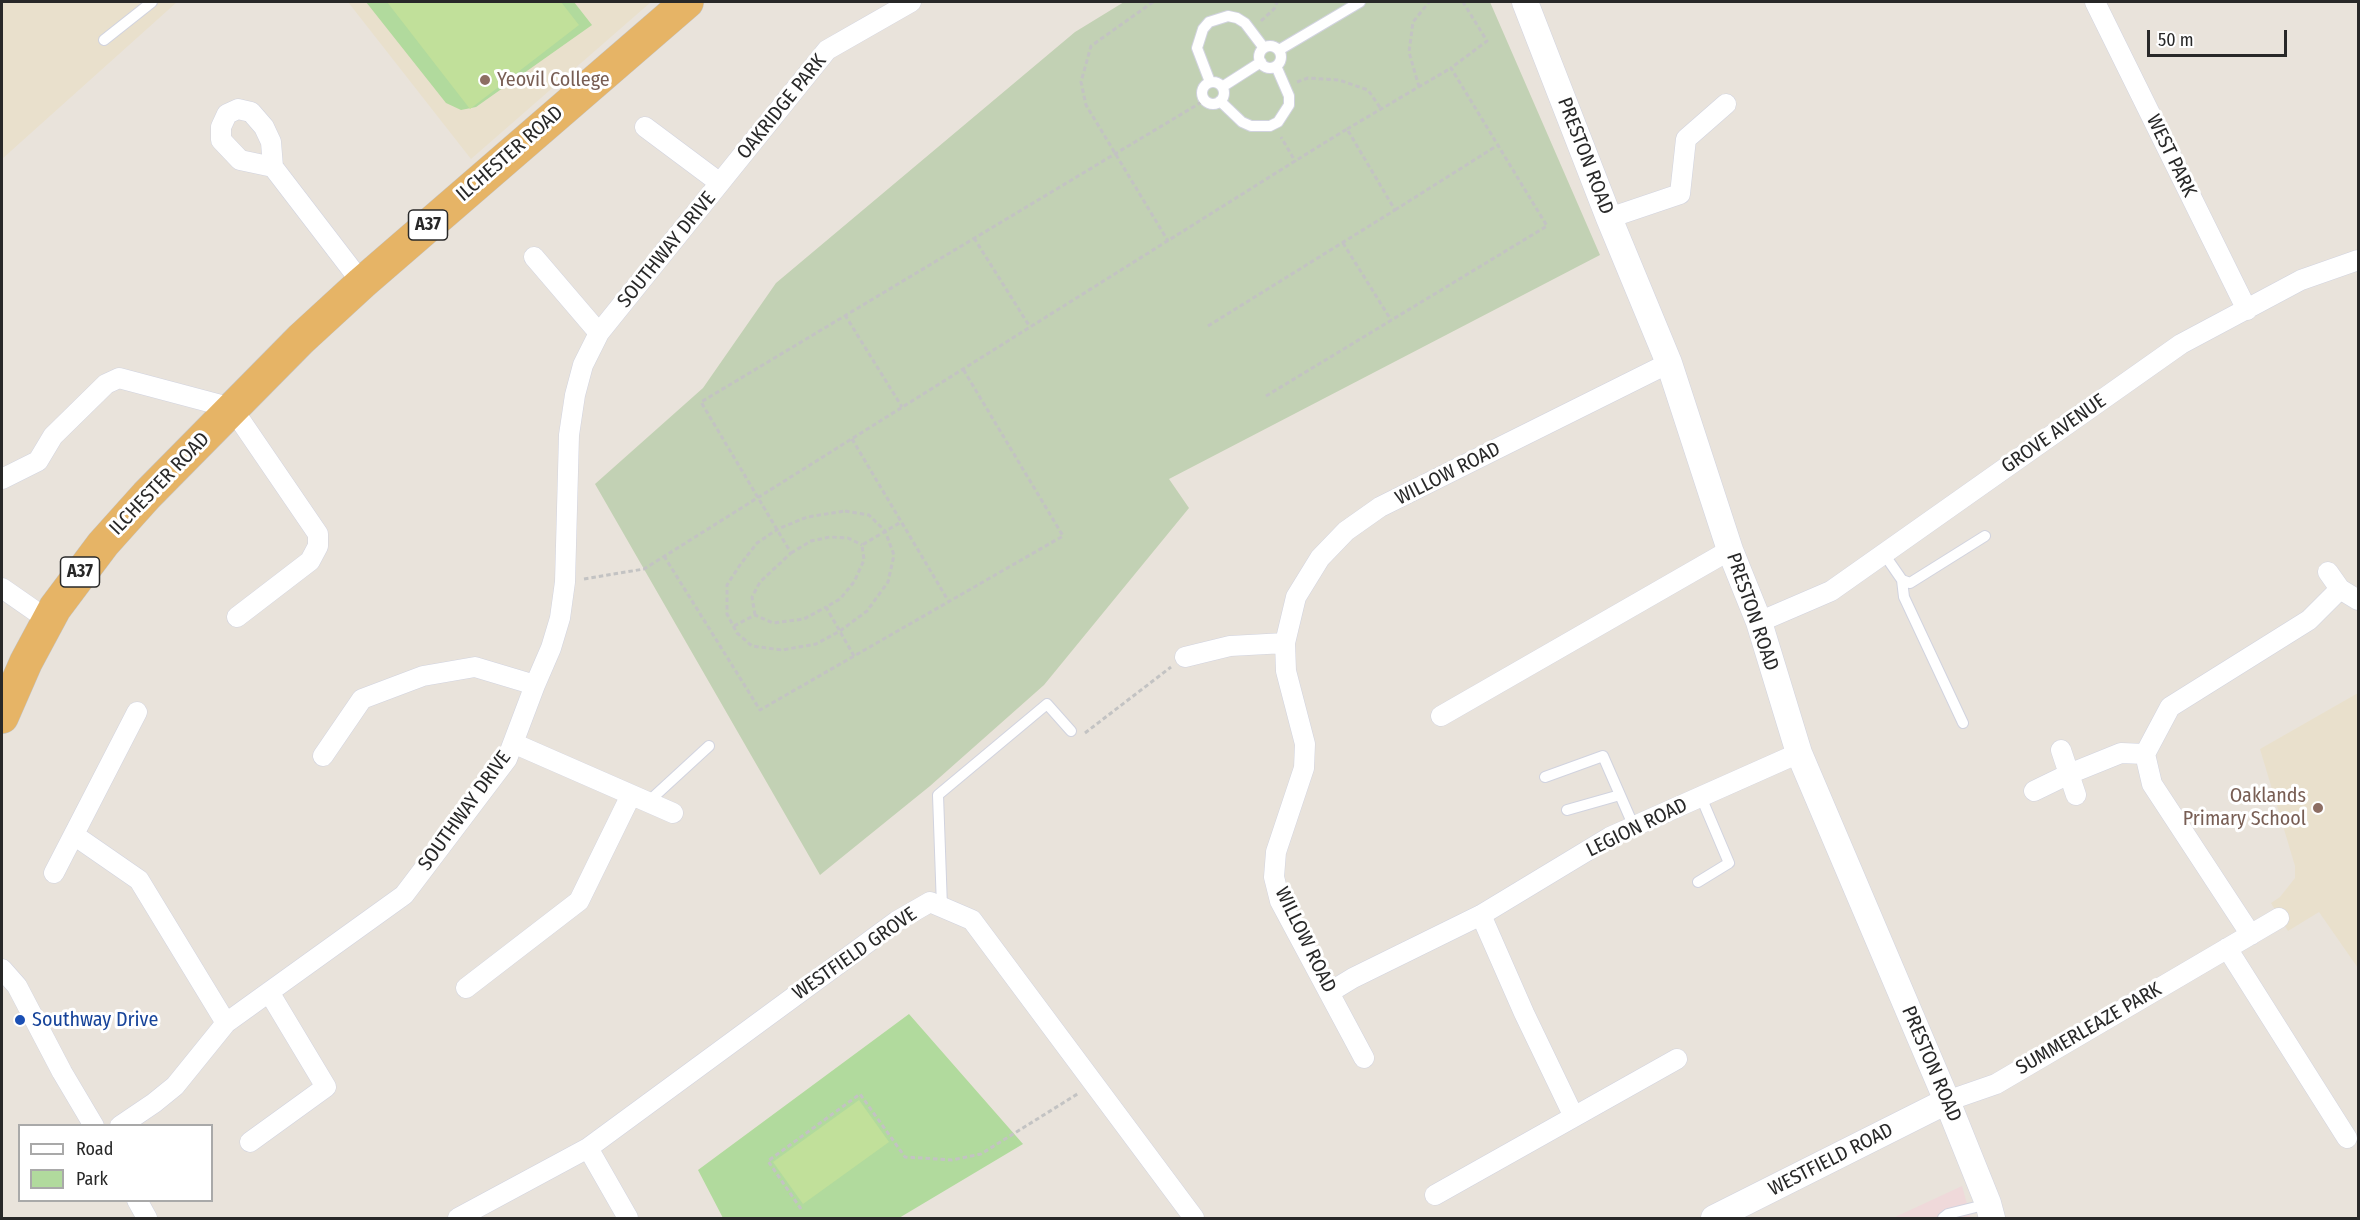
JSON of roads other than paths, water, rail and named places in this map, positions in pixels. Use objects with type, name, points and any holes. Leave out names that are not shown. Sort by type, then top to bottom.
[{"type":"highway","name":"ILCHESTER ROAD","points":[[2,717],[26,662],[68,588],[102,544],[232,408],[301,339],[362,283],[687,2]]},
{"type":"street","name":"OAKRIDGE PARK","points":[[720,183],[827,50],[911,2]]},
{"type":"street","name":"PRESTON ROAD","points":[[1525,2],[1609,218],[1669,363],[1730,550],[1759,622],[1799,753],[1947,1101],[1990,1211]]},
{"type":"street","name":"WEST PARK","points":[[2095,2],[2247,310]]},
{"type":"street","points":[[1609,218],[1680,194],[1686,139],[1726,104]]},
{"type":"street","name":"SOUTHWAY DRIVE","points":[[122,1124],[175,1086],[226,1023],[404,895],[507,759],[551,648],[560,618],[565,582],[569,435],[574,395],[583,365],[600,333],[720,183],[645,127]]},
{"type":"street","points":[[273,167],[362,283]]},
{"type":"street","points":[[534,257],[600,333]]},
{"type":"street","name":"GROVE AVENUE","points":[[1759,622],[1831,591],[2181,344],[2301,280],[2358,260]]},
{"type":"street","name":"WILLOW ROAD","points":[[1364,1058],[1281,900],[1274,877],[1276,852],[1304,768],[1305,744],[1286,671],[1285,643],[1296,597],[1320,558],[1346,531],[1380,507],[1669,363]]},
{"type":"street","points":[[2,479],[38,461],[53,436],[106,384],[119,378],[232,408],[318,534],[318,546],[310,561],[237,617]]},
{"type":"street","points":[[1441,716],[1730,550]]},
{"type":"street","points":[[2328,572],[2340,588],[2358,600]]},
{"type":"street","points":[[2,588],[48,620]]},
{"type":"street","points":[[2251,935],[2152,784],[2145,754],[2170,707],[2309,620],[2340,588]]},
{"type":"street","points":[[1185,657],[1230,646],[1285,643]]},
{"type":"street","points":[[323,756],[362,699],[423,676],[475,668],[535,685]]},
{"type":"street","points":[[54,873],[137,712]]},
{"type":"street","points":[[513,743],[673,813]]},
{"type":"street","points":[[2061,750],[2076,795]]},
{"type":"street","name":"LEGION ROAD","points":[[1330,992],[1353,978],[1481,915],[1610,837],[1799,753]]},
{"type":"street","points":[[2034,791],[2121,753],[2145,754]]},
{"type":"street","points":[[466,988],[579,901],[640,799]]},
{"type":"street","points":[[74,835],[139,880],[226,1023]]},
{"type":"street","name":"WESTFIELD GROVE","points":[[458,1218],[588,1148],[897,921],[930,902],[972,920],[1194,1218]]},
{"type":"street","points":[[1481,915],[1524,1013],[1574,1117]]},
{"type":"street","name":"SUMMERLEAZE PARK","points":[[1947,1101],[1996,1084],[2279,918]]},
{"type":"street","points":[[2227,948],[2347,1138]]},
{"type":"street","points":[[2,969],[17,986],[62,1072],[93,1124]]},
{"type":"street","points":[[250,1142],[326,1087],[269,992]]},
{"type":"street","points":[[1436,1194],[1677,1059]]},
{"type":"street","name":"WESTFIELD ROAD","points":[[1714,1218],[1947,1101]]},
{"type":"street","points":[[588,1148],[628,1218]]},
{"type":"street","points":[[138,1202],[147,1218]]},
{"type":"lane","points":[[104,40],[152,2]]},
{"type":"lane","points":[[1279,50],[1360,2]]},
{"type":"lane","points":[[1210,82],[1197,48],[1203,29],[1209,22],[1228,16],[1237,18],[1251,30],[1264,48]]},
{"type":"lane","points":[[1271,46],[1279,50],[1281,59],[1276,66],[1268,67],[1261,62],[1260,53],[1264,48],[1271,46]]},
{"type":"lane","points":[[1222,87],[1261,62]]},
{"type":"lane","points":[[1220,101],[1242,122],[1251,126],[1260,128],[1274,124],[1285,114],[1289,105],[1287,87],[1276,66]]},
{"type":"lane","points":[[1210,82],[1218,83],[1222,87],[1224,95],[1220,101],[1214,103],[1204,100],[1203,89],[1210,82]]},
{"type":"lane","points":[[1902,580],[1910,583],[1985,536]]},
{"type":"lane","points":[[1884,554],[1902,580],[1904,597],[1963,723]]},
{"type":"lane","points":[[942,907],[938,795],[1047,704],[1071,731]]},
{"type":"lane","points":[[640,799],[709,746]]},
{"type":"lane","points":[[1545,777],[1603,756],[1634,827]]},
{"type":"lane","points":[[1566,810],[1620,795]]},
{"type":"lane","points":[[1698,882],[1729,863],[1701,797]]},
{"type":"lane","points":[[1943,1218],[1948,1214],[1990,1211]]},
{"type":"place","name":"Yeovil College","points":[[485,80]]},
{"type":"place","name":"Oaklands Primary School","points":[[2318,808]]},
{"type":"place","name":"Southway Drive","points":[[20,1020]]}]
